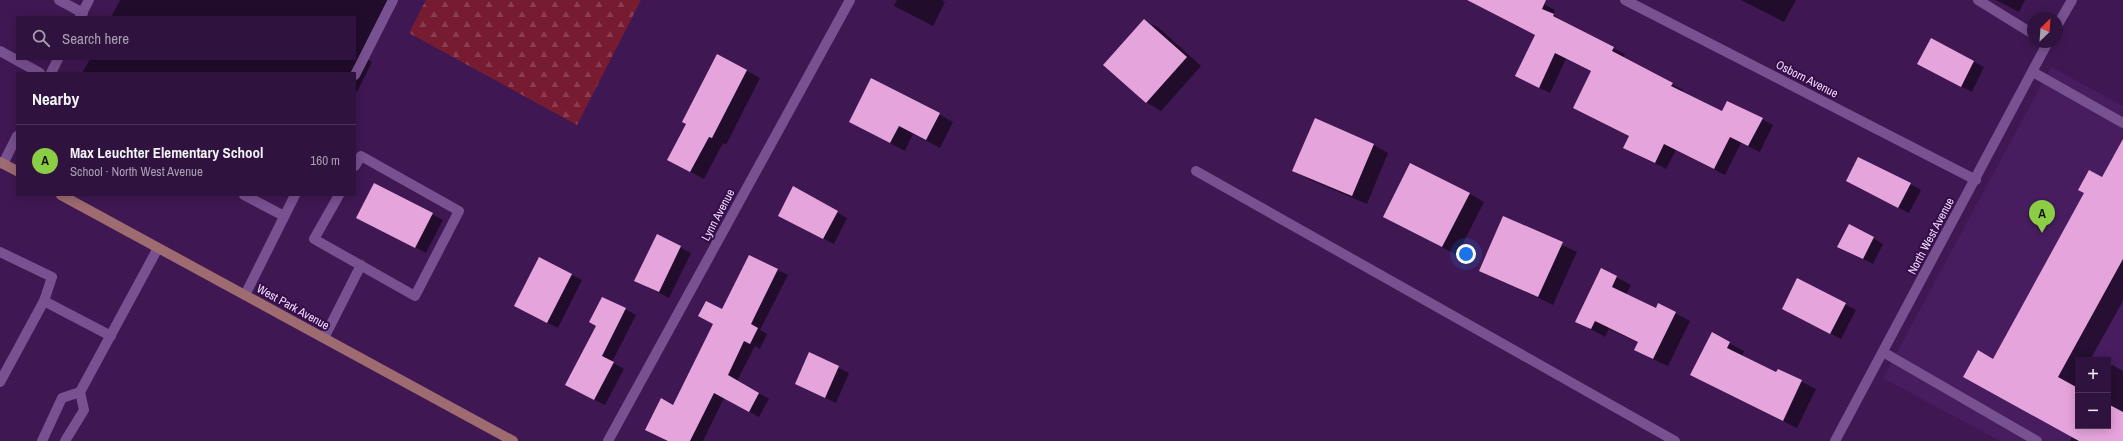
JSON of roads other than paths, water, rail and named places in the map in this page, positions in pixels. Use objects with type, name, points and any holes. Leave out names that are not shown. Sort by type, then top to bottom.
[{"type":"main road","points":[[1,163],[16,170]]},
{"type":"main road","name":"West Park Avenue","points":[[63,196],[513,441]]},
{"type":"street","points":[[59,0],[81,15],[89,0]]},
{"type":"street","points":[[356,73],[392,0]]},
{"type":"street","name":"Lynn Avenue","points":[[608,441],[850,0]]},
{"type":"street","name":"Osborn Avenue","points":[[1625,0],[1976,180]]},
{"type":"street","points":[[1978,0],[2027,30]]},
{"type":"street","points":[[2063,16],[2072,0]]},
{"type":"street","name":"North West Avenue","points":[[1835,441],[1976,180],[2044,48]]},
{"type":"street","points":[[0,51],[16,60]]},
{"type":"street","points":[[16,60],[38,72]]},
{"type":"street","points":[[52,72],[58,60]]},
{"type":"street","points":[[2033,72],[2123,123]]},
{"type":"street","points":[[1,163],[16,138]]},
{"type":"street","points":[[338,196],[314,239],[415,296],[459,211],[361,156],[356,164]]},
{"type":"street","points":[[1196,171],[1675,441]]},
{"type":"street","points":[[246,196],[284,216]]},
{"type":"street","points":[[245,295],[294,196]]},
{"type":"street","points":[[65,441],[84,410],[80,392],[158,248]]},
{"type":"street","points":[[0,252],[52,277],[44,301],[0,382]]},
{"type":"street","points":[[324,338],[361,265]]},
{"type":"street","points":[[44,301],[111,336]]},
{"type":"street","points":[[1883,352],[2037,441]]},
{"type":"street","points":[[42,441],[62,398],[80,392]]},
{"type":"place","name":"Max Leuchter Elementary School","points":[[2042,233]]}]
